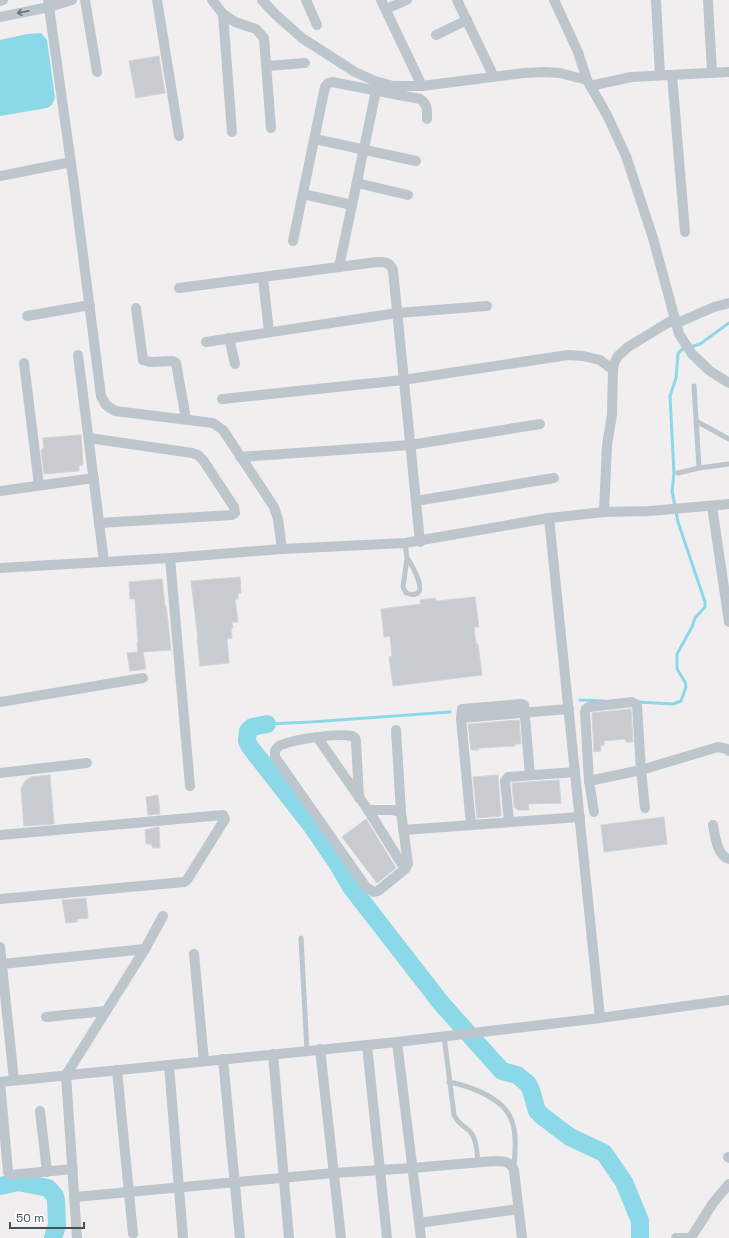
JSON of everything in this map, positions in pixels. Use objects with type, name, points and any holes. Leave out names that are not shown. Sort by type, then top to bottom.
[{"type":"street","points":[[0,17],[44,4],[72,0]]},
{"type":"street","points":[[85,0],[97,72]]},
{"type":"street","points":[[157,0],[179,136]]},
{"type":"street","points":[[212,0],[223,14],[235,22],[256,29],[264,38],[271,128]]},
{"type":"street","points":[[262,0],[302,38],[355,72],[375,81],[393,86],[422,86],[544,72],[560,74],[588,83],[631,77],[729,72]]},
{"type":"street","points":[[306,0],[317,25]]},
{"type":"street","points":[[407,0],[384,5],[422,86]]},
{"type":"street","points":[[457,0],[494,77]]},
{"type":"street","points":[[554,0],[578,52],[588,83],[607,115],[626,156],[653,238],[678,334],[692,354],[710,371],[729,384]]},
{"type":"street","points":[[656,0],[660,75]]},
{"type":"street","points":[[708,0],[712,73]]},
{"type":"street","points":[[44,4],[71,162],[101,396],[106,405],[115,411],[186,419],[213,423],[219,426],[274,507],[278,519],[282,549]]},
{"type":"street","points":[[223,14],[232,132]]},
{"type":"street","points":[[436,35],[467,20]]},
{"type":"street","points":[[267,66],[305,63]]},
{"type":"street","points":[[672,75],[685,232]]},
{"type":"street","points":[[294,242],[325,87],[328,83],[332,82],[420,100],[425,102],[427,106],[427,119]]},
{"type":"street","points":[[339,267],[376,91]]},
{"type":"street","points":[[315,139],[416,162]]},
{"type":"street","points":[[0,176],[71,162]]},
{"type":"street","points":[[357,183],[408,195]]},
{"type":"street","points":[[303,194],[352,205]]},
{"type":"street","points":[[179,288],[377,262],[385,262],[391,265],[393,270],[420,542]]},
{"type":"street","points":[[263,278],[269,332]]},
{"type":"street","points":[[604,512],[608,440],[613,397],[614,362],[628,347],[674,321],[729,303]]},
{"type":"street","points":[[27,316],[90,305]]},
{"type":"street","points":[[206,342],[397,313],[487,306]]},
{"type":"street","points":[[136,308],[143,360],[150,362],[173,360],[176,363],[186,419]]},
{"type":"street","points":[[229,338],[235,364]]},
{"type":"street","points":[[78,355],[104,562]]},
{"type":"street","points":[[222,399],[404,380],[568,355],[583,356],[600,360],[613,370]]},
{"type":"street","points":[[24,362],[39,485]]},
{"type":"street","points":[[240,457],[410,445],[540,424]]},
{"type":"street","points":[[89,438],[198,455],[203,460],[234,507],[235,513],[232,515],[99,523]]},
{"type":"street","points":[[0,491],[94,478]]},
{"type":"street","points":[[416,501],[554,478]]},
{"type":"street","points":[[0,568],[170,558],[282,549],[420,542],[549,518],[604,512],[650,511],[729,504]]},
{"type":"street","points":[[712,506],[726,583],[729,622]]},
{"type":"street","points":[[549,518],[600,1018]]},
{"type":"street","points":[[170,558],[190,786]]},
{"type":"street","points":[[0,702],[143,678]]},
{"type":"street","points":[[594,812],[589,781],[586,709],[589,707],[635,703],[638,710],[641,770],[646,808]]},
{"type":"street","points":[[471,825],[461,718],[569,709]]},
{"type":"street","points":[[526,713],[530,775]]},
{"type":"street","points":[[359,798],[355,738],[349,735],[317,737],[283,744],[275,751],[275,757],[370,890],[378,892],[405,869],[408,864],[401,812],[396,730]]},
{"type":"street","points":[[317,737],[368,810],[405,869]]},
{"type":"street","points":[[589,781],[641,770],[718,747],[729,751]]},
{"type":"street","points":[[574,761],[589,760]]},
{"type":"street","points":[[0,773],[87,763]]},
{"type":"street","points":[[509,822],[505,781],[508,777],[575,772]]},
{"type":"street","points":[[368,810],[392,810],[401,812]]},
{"type":"street","points":[[0,835],[223,815],[225,818],[187,880],[184,882],[0,899]]},
{"type":"street","points":[[403,830],[580,817]]},
{"type":"street","points":[[713,825],[722,854],[726,858],[729,858]]},
{"type":"street","points":[[77,1238],[66,1075],[145,949],[163,916]]},
{"type":"street","points":[[0,947],[14,1080]]},
{"type":"street","points":[[2,964],[145,949]]},
{"type":"street","points":[[194,954],[204,1061]]},
{"type":"street","points":[[73,1169],[14,1176],[10,1175],[8,1172],[0,1082],[397,1042],[600,1018],[729,1000]]},
{"type":"street","points":[[46,1017],[106,1011]]},
{"type":"street","points":[[397,1042],[420,1238]]},
{"type":"street","points":[[367,1045],[387,1238]]},
{"type":"street","points":[[320,1050],[341,1238]]},
{"type":"street","points":[[273,1054],[289,1238]]},
{"type":"street","points":[[223,1059],[240,1238]]},
{"type":"street","points":[[168,1065],[178,1188],[184,1238]]},
{"type":"street","points":[[117,1070],[133,1234]]},
{"type":"street","points":[[40,1111],[47,1172]]},
{"type":"street","points":[[75,1197],[235,1182],[505,1161],[511,1165],[514,1170],[522,1238]]},
{"type":"street","points":[[691,1238],[713,1203],[729,1184]]},
{"type":"street","points":[[419,1223],[518,1209]]},
{"type":"street","points":[[676,1238],[687,1238]]},
{"type":"lane","points":[[694,386],[699,468]]},
{"type":"lane","points":[[696,421],[729,439]]},
{"type":"lane","points":[[678,473],[699,468],[729,464]]},
{"type":"lane","points":[[405,543],[407,558],[402,587],[406,593],[411,595],[416,594],[419,591],[421,584],[407,558]]},
{"type":"lane","points":[[301,938],[307,1051]]},
{"type":"lane","points":[[448,1036],[449,1082],[454,1115],[458,1122],[471,1133],[475,1141],[478,1162]]},
{"type":"lane","points":[[449,1082],[482,1092],[498,1103],[508,1113],[513,1126],[516,1141],[514,1170]]},
{"type":"water","points":[[41,33],[47,40],[55,98],[53,103],[47,108],[0,116],[0,40],[27,34]]},
{"type":"building","points":[[159,56],[165,93],[136,98],[129,61]]},
{"type":"building","points":[[81,435],[83,465],[79,466],[79,471],[44,474],[41,451],[44,447],[43,438]]},
{"type":"building","points":[[240,577],[241,593],[238,593],[238,599],[235,599],[238,622],[232,622],[232,638],[227,639],[229,663],[200,666],[191,581]]},
{"type":"building","points":[[162,579],[171,650],[143,652],[146,669],[130,671],[127,653],[138,652],[138,643],[135,599],[130,599],[129,582]]},
{"type":"building","points":[[475,597],[479,627],[474,627],[482,675],[393,686],[389,657],[392,656],[390,636],[384,637],[381,609],[421,604],[420,600],[435,598],[436,601]]},
{"type":"building","points":[[631,709],[633,742],[626,742],[625,739],[604,741],[604,745],[600,746],[601,751],[594,752],[592,713]]},
{"type":"building","points":[[519,720],[521,744],[515,744],[515,746],[479,748],[479,750],[471,750],[468,724]]},
{"type":"building","points":[[50,775],[54,824],[24,826],[21,789],[25,781],[31,777]]},
{"type":"building","points":[[498,775],[501,816],[477,818],[473,777]]},
{"type":"building","points":[[559,780],[561,803],[528,804],[529,810],[518,810],[514,807],[512,783]]},
{"type":"building","points":[[158,795],[160,814],[148,815],[146,797]]},
{"type":"building","points":[[664,817],[667,844],[604,852],[601,825]]},
{"type":"building","points":[[366,819],[396,868],[377,883],[342,837]]},
{"type":"building","points":[[159,827],[160,848],[153,848],[151,844],[146,844],[145,830]]},
{"type":"building","points":[[86,898],[88,918],[77,919],[77,922],[66,923],[62,900]]},
{"type":"waterway","points":[[638,702],[673,704],[681,701],[686,687],[685,682],[677,669],[677,654],[692,627],[695,618],[705,607],[705,602],[678,522],[672,491],[674,473],[670,396],[676,378],[678,354],[681,350],[700,344],[729,323]]},
{"type":"waterway","points":[[580,700],[605,701]]},
{"type":"waterway","points":[[267,724],[450,712]]},
{"type":"waterway","points":[[267,724],[252,727],[248,731],[247,741],[250,747],[311,825],[337,863],[351,887],[441,1003],[502,1071],[517,1075],[528,1084],[537,1111],[570,1137],[604,1153],[624,1182],[640,1221],[640,1238]]},
{"type":"waterway","points":[[0,1186],[18,1182],[48,1188],[55,1196],[56,1201],[57,1225],[53,1238]]}]
